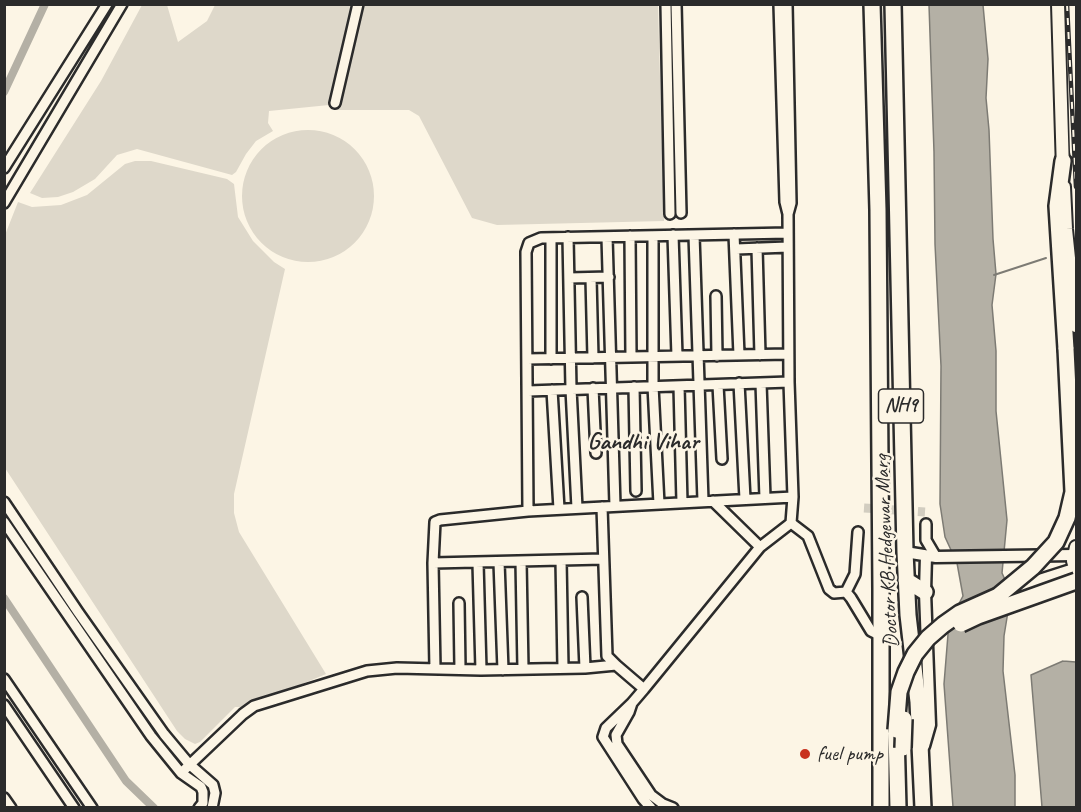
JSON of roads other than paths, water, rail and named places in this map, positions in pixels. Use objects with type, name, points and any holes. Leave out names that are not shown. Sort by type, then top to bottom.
[{"type":"highway","name":"Doctor KB Hedgewar Marg","points":[[872,4],[878,210],[881,807]]},
{"type":"highway","name":"Doctor KB Hedgewar Marg","points":[[894,4],[904,552],[908,615],[918,702],[922,807]]},
{"type":"highway","points":[[998,596],[1033,567],[1056,542],[1067,518],[1073,492],[1057,206],[1063,161]]},
{"type":"highway","points":[[898,807],[896,730],[899,692],[915,654],[928,638],[960,613],[998,596],[1077,571]]},
{"type":"highway","points":[[906,580],[925,592]]},
{"type":"highway","points":[[905,807],[903,748],[905,704],[913,675],[929,649],[951,631],[971,620],[1077,581]]},
{"type":"highway","points":[[881,726],[893,717],[900,717],[910,724],[913,788],[922,807]]},
{"type":"main road","points":[[1058,4],[1063,161],[1073,254],[1077,326]]},
{"type":"main road","points":[[1072,4],[1077,152]]},
{"type":"main road","points":[[1075,551],[1073,561],[1077,571]]},
{"type":"street","points":[[4,168],[106,4]]},
{"type":"street","points":[[5,198],[122,4]]},
{"type":"street","points":[[335,103],[358,4]]},
{"type":"street","points":[[666,4],[670,214]]},
{"type":"street","points":[[676,4],[681,213]]},
{"type":"street","points":[[651,807],[643,799],[603,737],[606,728],[644,689],[760,547],[790,523],[793,497],[788,354],[788,214],[785,202],[778,4]]},
{"type":"street","points":[[787,4],[791,203],[788,214]]},
{"type":"street","points":[[528,511],[526,252],[529,243],[534,239],[568,237],[788,233]]},
{"type":"street","points":[[734,234],[739,355]]},
{"type":"street","points":[[673,235],[677,356]]},
{"type":"street","points":[[694,235],[699,385],[708,501],[760,547]]},
{"type":"street","points":[[630,236],[631,357]]},
{"type":"street","points":[[652,236],[653,386],[659,504]]},
{"type":"street","points":[[568,237],[571,389],[577,508]]},
{"type":"street","points":[[607,237],[615,506]]},
{"type":"street","points":[[550,238],[551,359]]},
{"type":"street","points":[[736,249],[788,247]]},
{"type":"street","points":[[757,248],[760,355]]},
{"type":"street","points":[[569,278],[609,277]]},
{"type":"street","points":[[591,278],[593,358]]},
{"type":"street","points":[[716,296],[717,356]]},
{"type":"street","points":[[527,359],[788,354]]},
{"type":"street","points":[[761,382],[765,498]]},
{"type":"street","points":[[528,391],[789,382]]},
{"type":"street","points":[[739,383],[745,499]]},
{"type":"street","points":[[718,385],[722,459]]},
{"type":"street","points":[[679,386],[682,502]]},
{"type":"street","points":[[634,387],[636,491]]},
{"type":"street","points":[[593,388],[596,453]]},
{"type":"street","points":[[552,390],[559,509]]},
{"type":"street","points":[[435,669],[433,564],[434,525],[438,520],[528,511],[793,497]]},
{"type":"street","points":[[4,502],[164,734],[189,764],[213,785],[215,793],[206,806]]},
{"type":"street","points":[[602,507],[607,656],[644,689]]},
{"type":"street","points":[[4,522],[151,736],[181,773],[201,787],[206,806]]},
{"type":"street","points":[[790,523],[808,536],[829,589],[834,593],[846,592]]},
{"type":"street","points":[[920,757],[930,725],[925,592],[931,556],[926,540],[926,524]]},
{"type":"street","points":[[846,592],[855,574],[858,532]]},
{"type":"street","points":[[904,552],[931,556],[1015,555],[1075,551]]},
{"type":"street","points":[[433,564],[603,559]]},
{"type":"street","points":[[521,561],[524,669]]},
{"type":"street","points":[[561,561],[563,668]]},
{"type":"street","points":[[499,562],[503,670]]},
{"type":"street","points":[[478,563],[481,670]]},
{"type":"street","points":[[846,592],[856,604],[871,631],[881,636]]},
{"type":"street","points":[[582,597],[585,668]]},
{"type":"street","points":[[459,603],[460,669]]},
{"type":"street","points":[[181,773],[243,714],[266,701],[367,671],[397,668],[503,670],[616,665]]},
{"type":"street","points":[[4,679],[92,807]]},
{"type":"street","points":[[632,703],[616,735],[617,744],[651,795],[663,804],[673,807]]},
{"type":"street","points":[[4,705],[74,807]]},
{"type":"street","points":[[4,798],[11,807]]},
{"type":"waterway","points":[[4,92],[45,4]]},
{"type":"waterway","points":[[994,275],[1046,258]]},
{"type":"waterway","points":[[4,598],[126,781],[154,808]]},
{"type":"tunnel","points":[[864,508],[925,512]]},
{"type":"railway","points":[[1067,4],[1076,187]]},
{"type":"place","name":"fuel pump","points":[[805,754]]},
{"type":"district","name":"Gandhi Vihar","points":[[643,443]]}]
